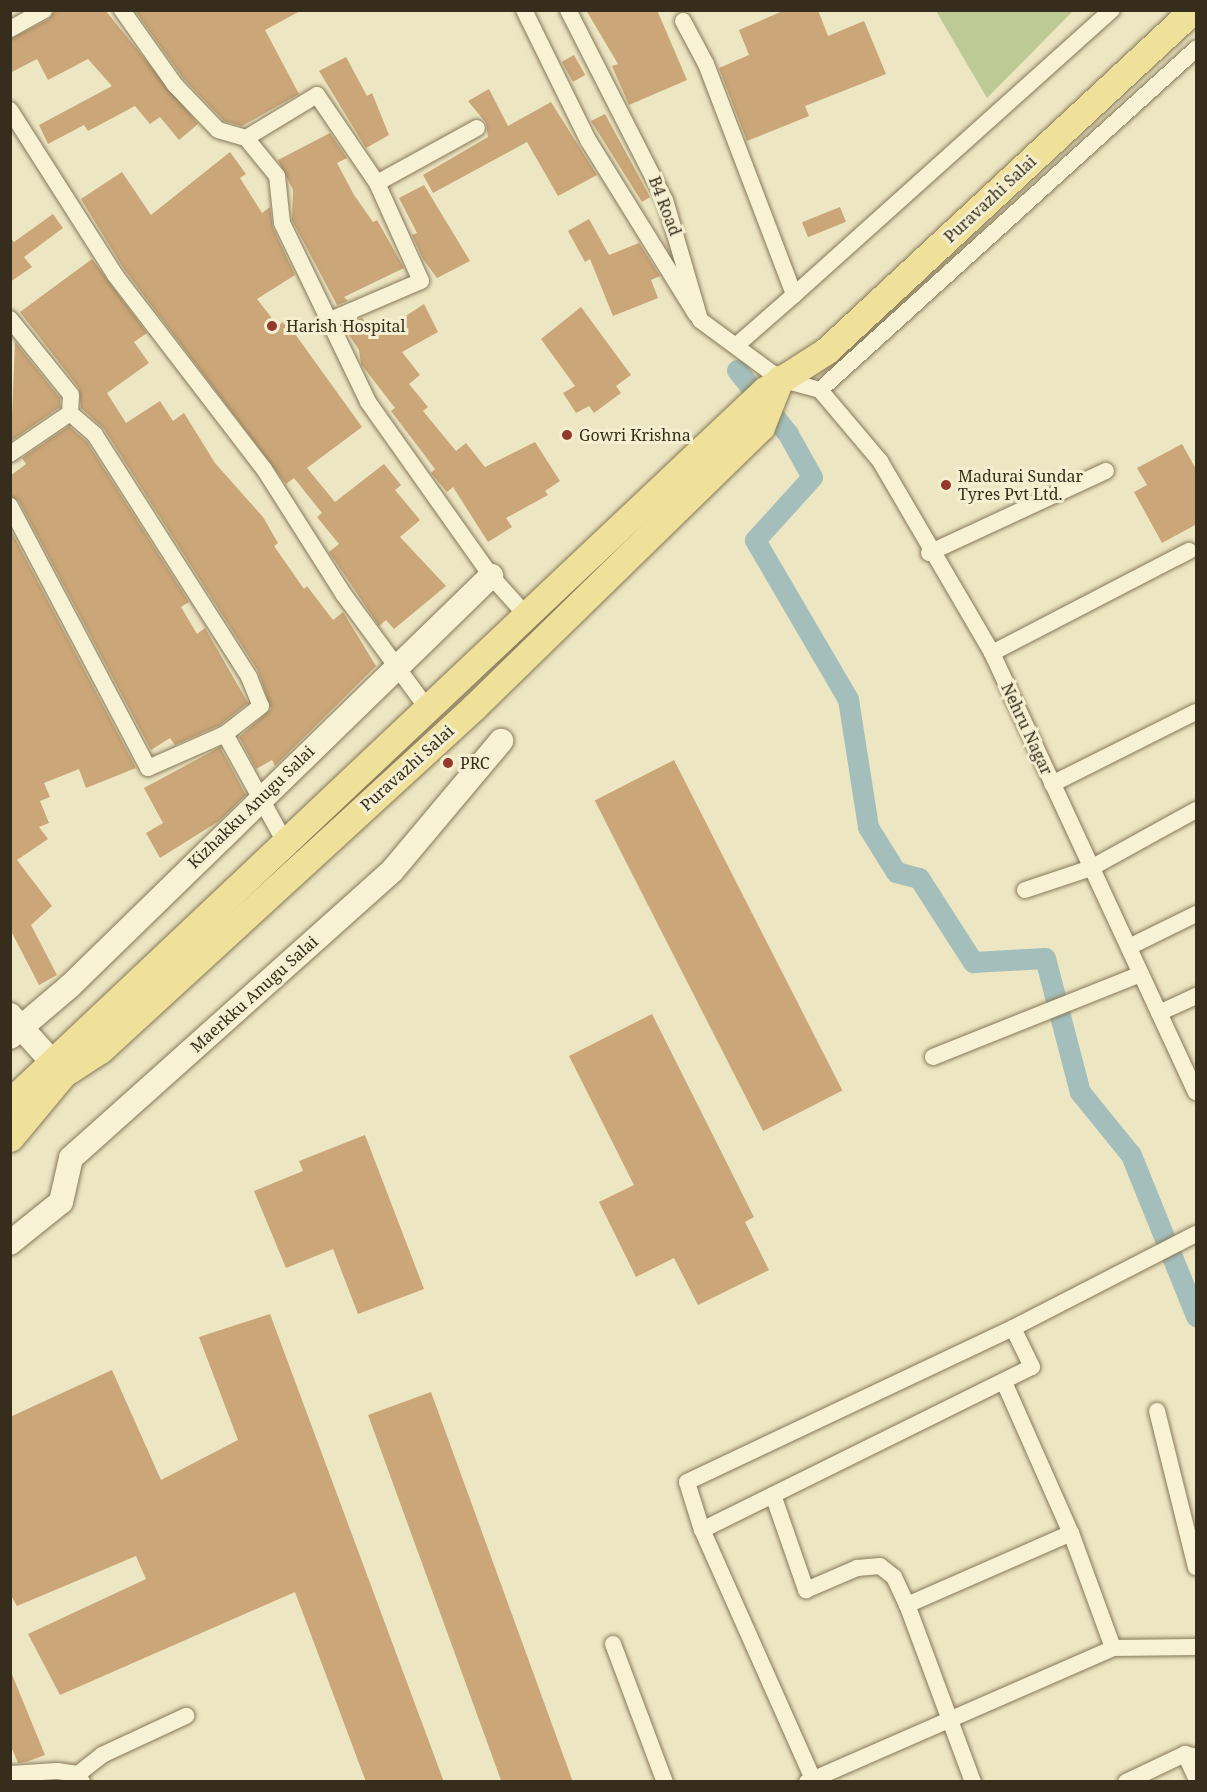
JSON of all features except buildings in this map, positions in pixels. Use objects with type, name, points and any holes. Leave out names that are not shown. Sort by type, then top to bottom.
[{"type":"main road","name":"Puravazhi Salai","points":[[10,1102],[58,1067],[430,712],[526,615],[766,400],[826,351],[1192,10]]},
{"type":"main road","name":"Puravazhi Salai","points":[[10,1138],[58,1067],[100,1050],[474,707],[766,400]]},
{"type":"street","points":[[10,29],[44,10]]},
{"type":"street","points":[[122,10],[175,85],[218,130],[246,138],[277,176],[282,224],[368,402],[491,576],[526,615]]},
{"type":"street","points":[[524,10],[588,140],[700,320],[738,344],[766,400],[820,390],[1197,49]]},
{"type":"street","name":"B4 Road","points":[[568,10],[665,200],[700,320]]},
{"type":"street","points":[[738,344],[1112,10]]},
{"type":"street","points":[[683,21],[706,64],[794,296]]},
{"type":"street","points":[[246,138],[316,94],[377,183],[422,281],[330,320]]},
{"type":"street","points":[[10,110],[114,274],[264,469],[344,595],[430,712]]},
{"type":"street","points":[[377,183],[477,128]]},
{"type":"street","points":[[10,319],[71,394],[70,413]]},
{"type":"street","name":"Nehru Nagar","points":[[820,390],[880,461],[929,553],[992,653],[1197,1092]]},
{"type":"street","points":[[10,454],[70,413]]},
{"type":"street","points":[[10,506],[148,768],[225,734],[261,706],[249,677],[94,435],[70,413]]},
{"type":"street","points":[[929,553],[1106,471]]},
{"type":"street","points":[[992,653],[1189,550]]},
{"type":"street","name":"Kizhakku Anugu Salai","points":[[15,1026],[260,795],[399,668],[491,576]]},
{"type":"street","points":[[1052,784],[1197,712]]},
{"type":"street","points":[[225,734],[287,846]]},
{"type":"street","name":"Maerkku Anugu Salai","points":[[10,1243],[61,1202],[71,1158],[392,871],[501,741]]},
{"type":"street","points":[[1025,890],[1091,868],[1197,810]]},
{"type":"street","points":[[1129,947],[1197,914]]},
{"type":"street","points":[[933,1057],[1141,974]]},
{"type":"street","points":[[1159,1013],[1197,996]]},
{"type":"street","points":[[15,1026],[58,1067]]},
{"type":"street","points":[[1197,1234],[1175,1245],[1159,1258],[687,1482],[702,1530],[810,1780],[950,1723],[1113,1648],[1197,1647]]},
{"type":"street","points":[[702,1530],[1032,1367],[1013,1328]]},
{"type":"street","points":[[1004,1382],[1071,1533],[1113,1648]]},
{"type":"street","points":[[1157,1411],[1197,1567]]},
{"type":"street","points":[[772,1496],[806,1590],[857,1568],[880,1566],[894,1577],[907,1605],[973,1782]]},
{"type":"street","points":[[907,1605],[1071,1533]]},
{"type":"street","points":[[613,1644],[665,1782]]},
{"type":"street","points":[[10,1774],[80,1778],[102,1755],[186,1716]]},
{"type":"street","points":[[1126,1782],[1191,1755],[1197,1778]]},
{"type":"green space","points":[[936,11],[1073,11],[987,98]]},
{"type":"waterway","points":[[737,370],[788,434],[812,477],[755,540],[848,699],[868,827],[896,872],[919,878],[973,962],[1045,958],[1080,1092],[1131,1155],[1196,1316]]},
{"type":"place","name":"Harish Hospital","points":[[272,326]]},
{"type":"place","name":"Gowri Krishna","points":[[567,435]]},
{"type":"place","name":"Madurai Sundar Tyres Pvt Ltd.","points":[[946,485]]},
{"type":"place","name":"PRC","points":[[448,763]]}]
